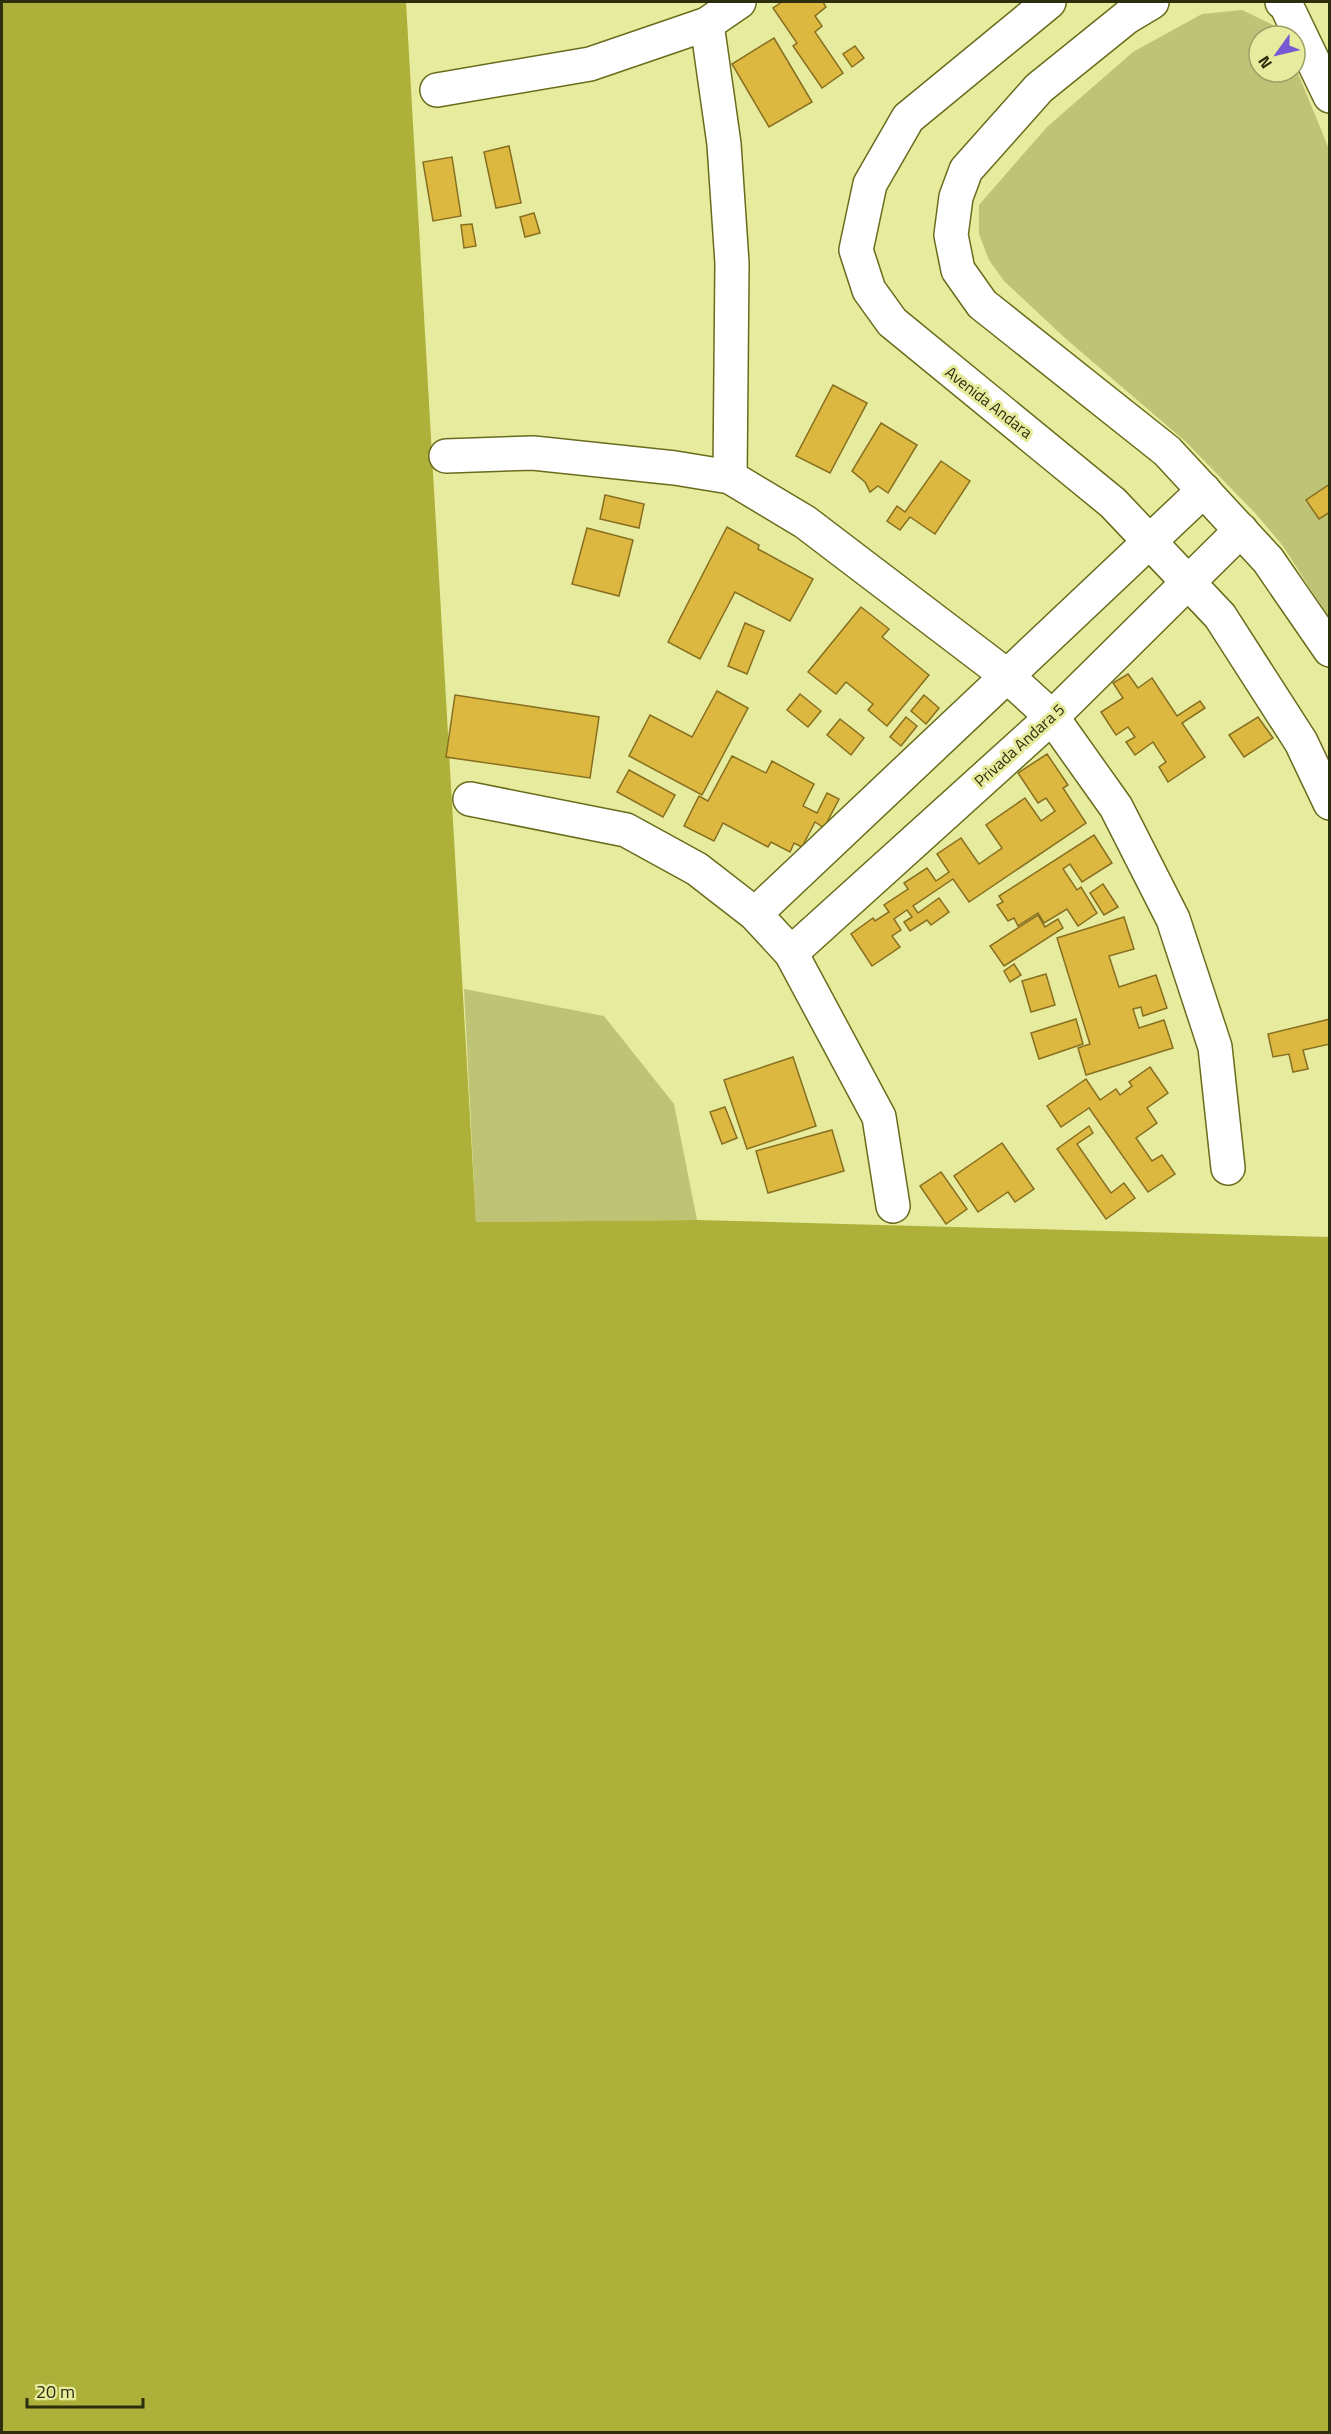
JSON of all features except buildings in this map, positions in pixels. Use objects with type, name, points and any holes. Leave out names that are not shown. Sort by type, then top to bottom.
[{"type":"street","points":[[437,90],[590,64],[707,24],[739,2]]},
{"type":"street","points":[[1152,2],[1127,17],[1040,88],[966,170],[956,197],[951,235],[958,270],[982,304],[1167,451],[1268,560],[1329,650]]},
{"type":"street","points":[[1282,2],[1286,5],[1329,96]]},
{"type":"street","name":"Avenida Andara","points":[[1035,6],[908,118],[870,184],[856,250],[869,290],[892,322],[1113,503],[1220,616],[1300,742],[1329,804]]},
{"type":"street","points":[[707,24],[724,144],[732,263],[730,477]]},
{"type":"street","points":[[446,456],[533,453],[675,468],[730,477],[805,522],[1006,675],[1052,717],[1116,807],[1173,919],[1215,1047],[1228,1168]]},
{"type":"street","points":[[755,914],[1204,490]]},
{"type":"street","name":"Privada Andara 5","points":[[791,953],[1052,717],[1241,530]]},
{"type":"street","points":[[470,799],[626,830],[697,869],[755,914],[791,953],[879,1118],[893,1206]]},
{"type":"green space","points":[[1242,10],[1271,24],[1247,24],[1247,84],[1302,84],[1329,149],[1329,618],[1283,546],[1256,514],[1186,442],[1065,338],[1004,281],[989,260],[979,234],[979,205],[1047,127],[1133,52],[1202,14]]},
{"type":"green space","points":[[464,989],[604,1016],[674,1104],[697,1220],[476,1222]]},
{"type":"shaded area","points":[[2,2],[406,2],[476,1222],[697,1220],[1329,1237],[1329,2432],[2,2432]]}]
